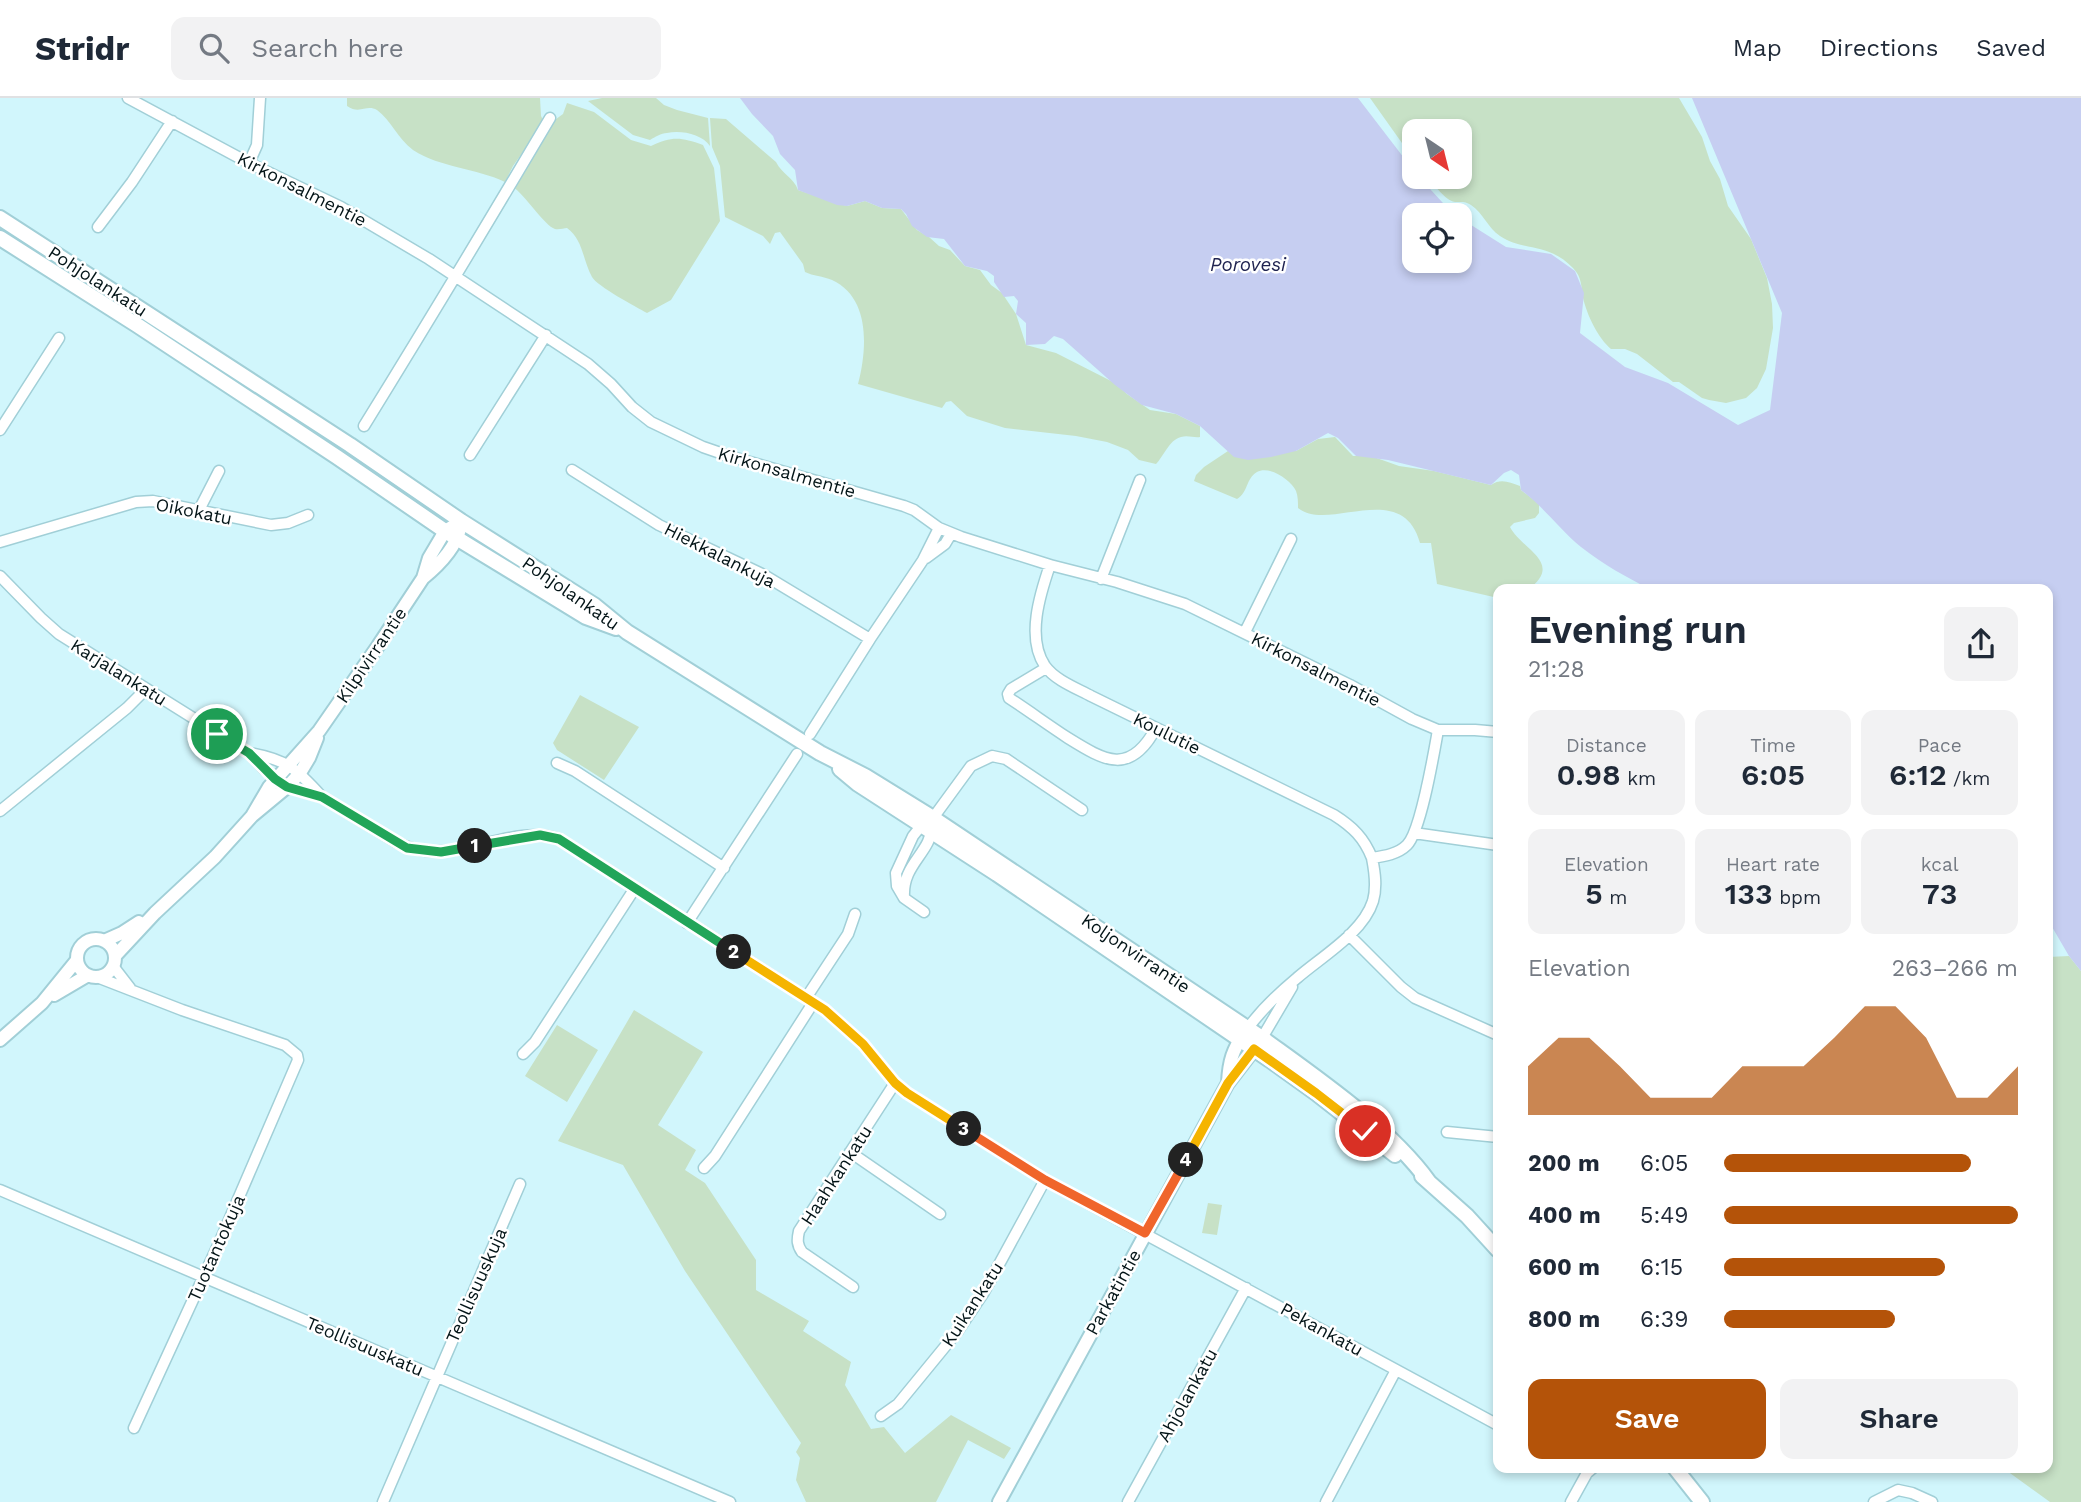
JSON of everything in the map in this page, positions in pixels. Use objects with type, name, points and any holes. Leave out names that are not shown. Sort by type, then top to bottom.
[{"type":"main road","name":"Pohjolankatu","points":[[0,218],[327,430],[461,521],[594,605],[627,632]]},
{"type":"main road","name":"Pohjolankatu","points":[[0,238],[148,332],[444,531],[586,617],[627,632]]},
{"type":"main road","name":"Koljonvirrantie","points":[[627,632],[820,753],[865,776],[933,818],[1244,1034]]},
{"type":"main road","name":"Koljonvirrantie","points":[[820,753],[858,784],[926,830],[1258,1043],[1310,1073],[1384,1134],[1493,1245]]},
{"type":"main road","points":[[1679,1473],[1702,1502]]},
{"type":"street","name":"Kirkonsalmentie","points":[[128,98],[249,163],[341,207],[456,275],[598,372],[641,415],[667,431],[729,456],[904,506],[951,534],[1175,600],[1245,632],[1438,730],[1493,732]]},
{"type":"street","points":[[249,163],[257,145],[260,98]]},
{"type":"street","points":[[364,426],[550,118]]},
{"type":"street","points":[[98,228],[172,121]]},
{"type":"street","points":[[470,455],[546,335]]},
{"type":"street","points":[[0,430],[60,338]]},
{"type":"street","name":"Hiekkalankuja","points":[[572,470],[659,525],[764,575],[870,639]]},
{"type":"street","points":[[199,510],[219,471]]},
{"type":"street","points":[[1101,579],[1140,480]]},
{"type":"street","name":"Oikokatu","points":[[0,542],[136,502],[153,501],[271,525],[288,523],[308,515]]},
{"type":"street","points":[[444,531],[461,521]]},
{"type":"street","name":"Kilpivirrantie","points":[[252,816],[275,779],[319,731],[423,578],[439,565],[457,539],[461,521]]},
{"type":"street","points":[[810,734],[923,560],[939,528]]},
{"type":"street","name":"Kilpivirrantie","points":[[423,578],[429,558],[444,531]]},
{"type":"street","points":[[923,560],[945,544],[951,534]]},
{"type":"street","points":[[1245,632],[1291,539]]},
{"type":"street","points":[[1050,565],[1037,616],[1036,638],[1038,652],[1046,668],[1011,689],[1009,698],[1096,756],[1113,760],[1131,756],[1144,747],[1156,728]]},
{"type":"street","name":"Karjalankatu","points":[[0,576],[59,634],[249,753],[287,787],[322,797]]},
{"type":"street","name":"Koulutie","points":[[1046,668],[1067,684],[1334,815],[1363,838],[1372,858]]},
{"type":"street","points":[[0,811],[127,708],[144,687]]},
{"type":"street","points":[[1244,1034],[1263,1009],[1349,935],[1364,918],[1373,901],[1375,882],[1372,858],[1388,855],[1405,847],[1414,833],[1428,783],[1438,730]]},
{"type":"street","name":"Kilpivirrantie","points":[[114,961],[155,913],[215,857],[252,816],[300,773],[319,731]]},
{"type":"street","name":"Karjalankatu","points":[[249,753],[273,757],[289,765],[322,797]]},
{"type":"street","points":[[687,923],[797,754]]},
{"type":"street","points":[[904,898],[906,877],[926,830],[971,766],[992,756],[1006,759],[1082,810]]},
{"type":"street","points":[[557,763],[575,771],[724,868]]},
{"type":"street","name":"Pekankatu","points":[[322,797],[407,848],[441,852],[528,836],[559,839],[810,1001],[837,1020],[863,1044],[895,1083],[917,1100],[1045,1180],[1493,1422]]},
{"type":"street","points":[[924,912],[904,898],[897,886],[896,873],[913,836],[926,830]]},
{"type":"street","points":[[1414,833],[1493,844]]},
{"type":"street","points":[[523,1054],[535,1042],[635,888]]},
{"type":"street","name":"Kilpivirrantie","points":[[104,941],[155,913]]},
{"type":"street","points":[[704,1168],[715,1156],[810,1001],[848,934],[855,914]]},
{"type":"street","points":[[1349,935],[1401,988],[1415,998],[1493,1033]]},
{"type":"street","points":[[94,939],[104,941],[111,947],[114,961],[132,991],[80,969],[78,950],[94,939]]},
{"type":"street","points":[[42,1003],[77,960]]},
{"type":"street","points":[[0,1040],[42,1003],[73,982],[107,974],[114,961]]},
{"type":"street","points":[[1258,1043],[1297,978]]},
{"type":"street","name":"Tuotantokuja","points":[[132,991],[285,1045],[297,1055],[296,1068],[134,1428]]},
{"type":"street","name":"Parkatintie","points":[[1228,1083],[1232,1054],[1244,1034]]},
{"type":"street","name":"Parkatintie","points":[[999,1502],[1228,1083],[1258,1043]]},
{"type":"street","name":"Haahkankatu","points":[[853,1287],[802,1252],[797,1239],[799,1231],[895,1083]]},
{"type":"street","points":[[1447,1132],[1493,1137]]},
{"type":"street","points":[[850,1152],[940,1214]]},
{"type":"street","name":"Kuikankatu","points":[[881,1416],[898,1404],[957,1332],[984,1292],[1045,1180]]},
{"type":"street","name":"Teollisuuskuja","points":[[383,1502],[520,1184]]},
{"type":"street","name":"Teollisuuskatu","points":[[0,1190],[730,1502]]},
{"type":"street","name":"Ahjolankatu","points":[[1128,1502],[1246,1288]]},
{"type":"street","points":[[1326,1502],[1396,1370]]},
{"type":"street","points":[[1571,1502],[1585,1473]]},
{"type":"street","points":[[1874,1502],[1898,1490],[1932,1502]]},
{"type":"green space","points":[[347,98],[540,98],[544,122],[505,182],[424,156],[408,146],[377,110],[352,109],[347,106]]},
{"type":"green space","points":[[602,98],[656,98],[664,105],[677,110],[708,118],[710,146],[702,138],[685,133],[665,133],[650,140],[633,135],[588,101]]},
{"type":"green space","points":[[1370,98],[1679,98],[1702,137],[1728,206],[1751,239],[1767,278],[1773,328],[1766,369],[1757,388],[1746,398],[1726,403],[1709,400],[1679,382],[1673,382],[1637,354],[1625,349],[1611,349],[1597,333],[1590,319],[1580,278],[1573,268],[1554,254],[1500,236],[1472,203],[1455,202],[1440,192],[1438,189],[1472,189],[1472,119],[1402,119],[1402,143]]},
{"type":"green space","points":[[567,103],[594,112],[631,140],[651,146],[677,139],[703,145],[714,168],[720,221],[671,300],[647,313],[595,281],[580,244],[572,233],[567,228],[551,227],[512,186],[552,122],[563,114]]},
{"type":"green space","points":[[710,118],[726,119],[776,162],[798,190],[847,206],[865,201],[882,208],[901,209],[917,230],[939,246],[950,250],[965,266],[980,270],[991,285],[1002,293],[1016,314],[1026,345],[1056,353],[1115,383],[1150,410],[1176,414],[1200,426],[1200,437],[1184,436],[1177,439],[1156,464],[1139,460],[1128,450],[1107,442],[1005,428],[967,416],[951,401],[946,402],[942,408],[858,384],[864,341],[860,312],[854,299],[845,288],[832,280],[805,272],[803,264],[780,232],[775,233],[770,244],[763,236],[725,217],[720,166],[712,147]]},
{"type":"green space","points":[[1335,437],[1353,456],[1371,456],[1399,466],[1434,471],[1491,485],[1502,481],[1520,486],[1521,490],[1539,504],[1539,513],[1535,518],[1514,523],[1510,527],[1542,564],[1538,580],[1534,584],[1493,584],[1493,597],[1437,584],[1431,543],[1420,543],[1411,524],[1398,514],[1364,510],[1327,515],[1311,514],[1298,508],[1297,493],[1289,482],[1267,470],[1253,475],[1237,499],[1194,481],[1204,467],[1228,451],[1296,451],[1318,439]]},
{"type":"green space","points":[[580,695],[639,727],[604,780],[557,750],[553,743]]},
{"type":"green space","points":[[2069,956],[2081,971],[2081,1502],[2050,1502],[2010,1473],[2053,1473],[2053,957]]},
{"type":"green space","points":[[634,1010],[703,1052],[658,1125],[696,1150],[685,1170],[705,1183],[756,1260],[756,1290],[809,1321],[803,1331],[851,1362],[845,1385],[871,1429],[884,1427],[905,1453],[951,1415],[1011,1448],[1004,1459],[968,1440],[936,1502],[806,1502],[796,1480],[800,1458],[796,1452],[801,1443],[685,1271],[623,1165],[558,1141]]},
{"type":"green space","points":[[557,1025],[598,1050],[567,1102],[525,1076]]},
{"type":"green space","points":[[1208,1203],[1222,1205],[1217,1235],[1202,1233]]},
{"type":"water","name":"Porovesi","points":[[740,98],[1358,98],[1402,155],[1402,189],[1430,189],[1443,203],[1402,203],[1402,273],[1472,273],[1472,226],[1506,247],[1551,254],[1575,271],[1584,293],[1580,333],[1625,367],[1668,383],[1738,425],[1770,410],[1782,313],[1692,98],[2081,98],[2081,971],[2053,929],[2053,584],[1641,584],[1598,559],[1565,533],[1521,490],[1519,475],[1511,470],[1491,485],[1388,460],[1356,456],[1338,438],[1328,433],[1296,451],[1248,460],[1234,457],[1200,426],[1176,414],[1142,405],[1063,339],[1054,336],[1045,344],[1026,345],[1026,323],[1016,314],[1018,301],[1014,296],[1004,297],[994,282],[994,276],[987,271],[965,266],[944,239],[927,237],[912,226],[901,209],[882,208],[865,201],[847,206],[837,205],[798,190],[795,170],[780,154],[773,136]]},
{"type":"route","points":[[217,734],[249,753],[287,787],[322,797],[407,848],[441,852],[528,836],[540,835],[559,839],[825,1010],[863,1044],[895,1083],[917,1100],[1045,1180],[1145,1233],[1228,1083],[1254,1049],[1365,1131]]}]
